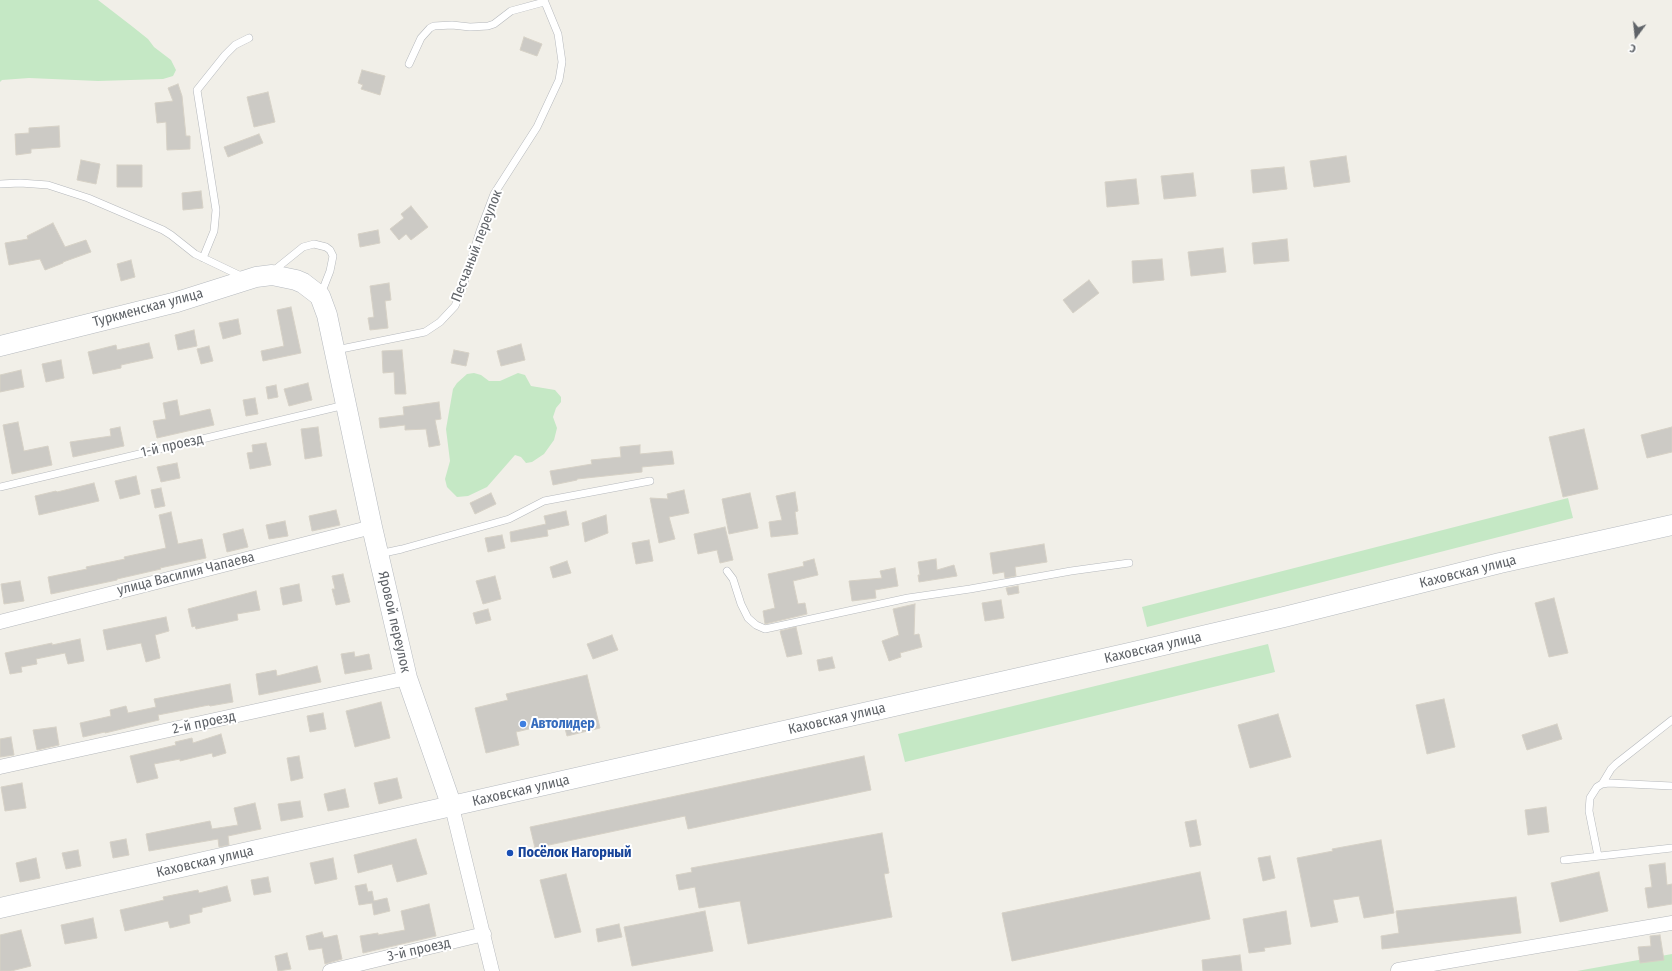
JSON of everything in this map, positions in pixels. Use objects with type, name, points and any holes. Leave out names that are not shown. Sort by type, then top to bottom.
[{"type":"main road","name":"Туркменская улица","points":[[0,346],[177,302],[248,280],[268,276],[280,276],[296,280],[303,283],[320,296]]},
{"type":"main road","name":"Яровой переулок","points":[[320,296],[327,315],[333,351],[407,678],[452,806]]},
{"type":"main road","name":"Каховская улица","points":[[0,908],[1284,618],[1500,564],[1672,524]]},
{"type":"street","name":"улица Василия Чапаева","points":[[0,622],[372,527]]},
{"type":"street","name":"2-й проезд","points":[[0,767],[407,678]]},
{"type":"street","name":"Яровой переулок","points":[[452,806],[492,971]]},
{"type":"street","points":[[1398,970],[1672,922]]},
{"type":"street","name":"3-й проезд","points":[[330,971],[484,934]]},
{"type":"lane","points":[[409,64],[421,38],[430,28],[434,26],[488,26],[494,24],[512,10],[544,1]]},
{"type":"lane","name":"Песчаный переулок","points":[[333,351],[425,332],[436,325],[455,306],[462,292],[480,231],[494,194],[548,108],[559,80],[562,62],[558,34],[544,1]]},
{"type":"lane","points":[[204,258],[214,230],[216,210],[197,90],[225,55],[235,45],[249,38]]},
{"type":"lane","points":[[0,184],[32,183],[66,190],[128,214],[163,230],[177,239],[189,250],[248,280]]},
{"type":"lane","points":[[268,276],[303,247],[314,244],[326,247],[330,250],[333,256],[330,270],[320,296]]},
{"type":"lane","name":"1-й проезд","points":[[0,487],[345,405]]},
{"type":"lane","points":[[379,554],[402,549],[509,518],[544,501],[650,481]]},
{"type":"lane","points":[[727,571],[733,579],[741,604],[748,618],[756,625],[765,629],[908,598],[970,590],[1129,562]]},
{"type":"lane","points":[[1598,856],[1589,804],[1593,792],[1602,784],[1611,769],[1616,764],[1672,720]]},
{"type":"lane","points":[[1602,784],[1672,786]]},
{"type":"lane","points":[[1564,860],[1672,848]]},
{"type":"green space","points":[[0,0],[98,0],[148,39],[154,47],[171,60],[176,70],[173,76],[163,79],[98,81],[29,78],[2,80],[0,82]]},
{"type":"green space","points":[[474,373],[481,375],[489,381],[500,381],[518,373],[525,375],[531,386],[555,390],[561,397],[561,402],[556,408],[553,417],[557,428],[554,440],[544,454],[532,462],[526,463],[521,457],[515,455],[487,487],[468,496],[457,497],[447,487],[445,479],[450,461],[446,429],[453,389],[467,374]]},
{"type":"green space","points":[[1568,498],[1573,518],[1147,627],[1142,607]]},
{"type":"green space","points":[[1268,644],[1275,672],[905,762],[898,734]]},
{"type":"green space","points":[[1672,954],[1672,971],[1577,971]]},
{"type":"building","points":[[524,37],[542,44],[537,56],[520,50]]},
{"type":"building","points":[[362,70],[385,76],[380,95],[361,89],[363,85],[358,83]]},
{"type":"building","points":[[178,84],[182,96],[186,136],[190,136],[190,149],[167,150],[166,122],[157,123],[155,103],[173,101],[168,88]]},
{"type":"building","points":[[268,92],[275,122],[254,127],[247,97]]},
{"type":"building","points":[[59,126],[60,147],[31,149],[31,153],[16,155],[15,134],[29,133],[29,128]]},
{"type":"building","points":[[259,134],[263,143],[228,157],[224,147]]},
{"type":"building","points":[[1346,156],[1350,182],[1314,187],[1310,161]]},
{"type":"building","points":[[81,160],[100,164],[96,184],[77,180]]},
{"type":"building","points":[[117,165],[142,165],[142,187],[117,187]]},
{"type":"building","points":[[1284,167],[1287,189],[1253,193],[1251,170]]},
{"type":"building","points":[[1193,173],[1196,196],[1164,199],[1161,176]]},
{"type":"building","points":[[1136,179],[1139,204],[1107,207],[1105,182]]},
{"type":"building","points":[[201,191],[203,208],[183,210],[182,193]]},
{"type":"building","points":[[411,206],[428,227],[411,240],[406,234],[399,240],[390,229],[404,218],[401,214]]},
{"type":"building","points":[[53,223],[65,247],[86,240],[91,252],[45,270],[40,259],[9,265],[5,243],[28,239],[27,236]]},
{"type":"building","points":[[378,230],[380,243],[360,247],[358,234]]},
{"type":"building","points":[[1287,239],[1289,261],[1254,264],[1252,243]]},
{"type":"building","points":[[1223,248],[1226,272],[1191,276],[1188,252]]},
{"type":"building","points":[[1162,259],[1164,280],[1133,283],[1132,261]]},
{"type":"building","points":[[131,260],[135,277],[121,281],[117,264]]},
{"type":"building","points":[[1089,280],[1099,293],[1073,313],[1063,300]]},
{"type":"building","points":[[389,283],[391,300],[385,301],[388,328],[370,330],[368,318],[374,317],[370,286]]},
{"type":"building","points":[[291,307],[301,353],[263,361],[261,351],[284,346],[277,310]]},
{"type":"building","points":[[238,319],[241,334],[223,339],[219,323]]},
{"type":"building","points":[[194,330],[197,346],[178,350],[175,335]]},
{"type":"building","points":[[149,343],[153,358],[121,365],[121,368],[93,374],[88,352],[116,345],[117,350]]},
{"type":"building","points":[[521,344],[525,360],[501,366],[497,351]]},
{"type":"building","points":[[209,346],[213,361],[201,364],[197,349]]},
{"type":"building","points":[[402,350],[406,394],[395,394],[394,372],[383,373],[382,351]]},
{"type":"building","points":[[454,350],[469,353],[466,366],[451,363]]},
{"type":"building","points":[[61,360],[64,378],[46,382],[42,364]]},
{"type":"building","points":[[21,370],[24,387],[0,392],[0,375]]},
{"type":"building","points":[[308,383],[312,400],[289,406],[284,389]]},
{"type":"building","points":[[276,385],[278,397],[268,399],[266,387]]},
{"type":"building","points":[[255,398],[258,414],[246,416],[243,400]]},
{"type":"building","points":[[177,400],[180,416],[210,409],[214,425],[157,438],[153,421],[166,419],[163,403]]},
{"type":"building","points":[[439,402],[441,419],[435,420],[440,445],[429,447],[426,429],[405,430],[405,425],[380,428],[379,418],[404,415],[403,407]]},
{"type":"building","points":[[18,422],[24,451],[48,446],[52,465],[12,474],[3,425]]},
{"type":"building","points":[[120,427],[124,446],[73,457],[70,442],[111,436],[110,429]]},
{"type":"building","points":[[318,427],[322,456],[305,459],[301,429]]},
{"type":"building","points":[[1672,427],[1672,452],[1647,458],[1641,435]]},
{"type":"building","points":[[1584,429],[1598,489],[1563,497],[1549,437]]},
{"type":"building","points":[[266,443],[271,465],[250,469],[247,453],[253,452],[252,445]]},
{"type":"building","points":[[640,445],[640,454],[672,451],[674,464],[642,467],[642,472],[577,479],[553,485],[550,471],[592,464],[591,460],[621,457],[620,447]]},
{"type":"building","points":[[177,463],[180,478],[161,482],[157,467]]},
{"type":"building","points":[[136,476],[140,494],[120,499],[115,481]]},
{"type":"building","points":[[94,483],[99,501],[39,515],[35,496]]},
{"type":"building","points":[[161,488],[165,506],[155,508],[151,490]]},
{"type":"building","points":[[684,490],[689,513],[669,517],[675,539],[659,543],[650,498],[668,499],[667,494]]},
{"type":"building","points":[[795,492],[798,511],[795,512],[798,534],[771,537],[769,522],[782,520],[776,496]]},
{"type":"building","points":[[491,493],[496,504],[475,514],[470,503]]},
{"type":"building","points":[[750,493],[758,528],[729,534],[722,499]]},
{"type":"building","points":[[336,510],[340,525],[312,531],[309,516]]},
{"type":"building","points":[[566,511],[569,525],[547,530],[548,536],[511,542],[510,532],[546,524],[544,516]]},
{"type":"building","points":[[171,512],[178,544],[202,539],[206,558],[160,568],[161,569],[117,580],[51,594],[48,577],[87,569],[86,567],[125,559],[124,557],[166,548],[159,515]]},
{"type":"building","points":[[606,515],[608,533],[585,542],[582,523]]},
{"type":"building","points":[[285,521],[288,536],[269,539],[266,525]]},
{"type":"building","points":[[725,527],[733,560],[720,563],[717,550],[698,554],[694,534]]},
{"type":"building","points":[[243,529],[248,547],[227,552],[223,534]]},
{"type":"building","points":[[502,535],[505,548],[488,552],[485,538]]},
{"type":"building","points":[[649,540],[653,561],[636,564],[632,543]]},
{"type":"building","points":[[1044,544],[1047,562],[1015,567],[1016,576],[1005,578],[1004,572],[993,574],[990,553]]},
{"type":"building","points":[[814,559],[818,575],[793,581],[798,604],[805,603],[807,614],[765,624],[763,611],[775,608],[768,574],[804,566],[803,562]]},
{"type":"building","points":[[936,559],[937,570],[954,565],[957,576],[919,582],[918,575],[920,575],[918,562]]},
{"type":"building","points":[[567,561],[571,573],[553,578],[550,567]]},
{"type":"building","points":[[895,568],[898,586],[875,590],[876,598],[852,601],[849,581],[882,578],[880,571]]},
{"type":"building","points":[[343,574],[350,602],[336,605],[332,589],[335,589],[332,576]]},
{"type":"building","points":[[495,576],[501,599],[483,604],[476,581]]},
{"type":"building","points":[[20,581],[24,601],[4,604],[1,584]]},
{"type":"building","points":[[299,584],[302,601],[283,605],[280,588]]},
{"type":"building","points":[[1018,586],[1019,593],[1008,595],[1006,588]]},
{"type":"building","points":[[256,591],[260,610],[237,614],[238,620],[196,629],[195,626],[192,627],[188,609]]},
{"type":"building","points":[[1554,598],[1568,653],[1549,657],[1535,603]]},
{"type":"building","points":[[1001,600],[1004,618],[985,621],[982,603]]},
{"type":"building","points":[[915,604],[914,635],[919,634],[922,647],[900,653],[901,657],[889,661],[882,641],[899,635],[893,609]]},
{"type":"building","points":[[488,609],[491,620],[476,624],[473,613]]},
{"type":"building","points":[[166,617],[169,631],[155,635],[160,658],[146,662],[141,643],[107,650],[103,630]]},
{"type":"building","points":[[796,627],[802,654],[787,657],[780,631]]},
{"type":"building","points":[[612,635],[618,650],[593,659],[587,644]]},
{"type":"building","points":[[80,639],[84,661],[68,664],[65,653],[36,659],[37,664],[21,667],[22,672],[10,674],[5,653],[52,643],[52,645]]},
{"type":"building","points":[[354,652],[355,657],[369,654],[372,669],[345,674],[341,654]]},
{"type":"building","points":[[832,657],[835,668],[819,671],[817,660]]},
{"type":"building","points":[[317,666],[321,682],[259,695],[256,674],[276,670],[277,676]]},
{"type":"building","points":[[587,675],[600,728],[567,736],[563,721],[516,732],[519,745],[486,753],[475,708],[508,700],[506,694]]},
{"type":"building","points":[[230,684],[233,702],[158,715],[159,720],[83,737],[80,723],[111,716],[110,710],[126,706],[128,713],[156,707],[154,699]]},
{"type":"building","points":[[1444,699],[1455,747],[1427,754],[1416,705]]},
{"type":"building","points":[[381,702],[390,738],[355,747],[346,711]]},
{"type":"building","points":[[323,713],[326,729],[310,732],[307,716]]},
{"type":"building","points":[[1278,714],[1291,757],[1250,768],[1238,725]]},
{"type":"building","points":[[1557,724],[1562,739],[1527,750],[1522,735]]},
{"type":"building","points":[[56,727],[59,745],[37,750],[33,730]]},
{"type":"building","points":[[221,734],[226,753],[213,757],[212,753],[180,761],[180,759],[154,764],[158,778],[137,783],[130,756],[176,745],[175,742],[192,738],[193,743]]},
{"type":"building","points":[[11,737],[14,755],[0,757],[0,739]]},
{"type":"building","points":[[299,756],[303,778],[291,781],[287,758]]},
{"type":"building","points":[[864,756],[871,790],[688,829],[685,816],[535,848],[530,827]]},
{"type":"building","points":[[397,778],[402,798],[379,804],[374,783]]},
{"type":"building","points":[[22,783],[26,808],[5,811],[1,787]]},
{"type":"building","points":[[345,789],[349,807],[328,811],[324,794]]},
{"type":"building","points":[[300,801],[303,817],[281,821],[278,804]]},
{"type":"building","points":[[255,803],[261,829],[228,836],[229,845],[219,847],[218,839],[149,851],[146,834],[210,821],[212,829],[238,825],[234,808]]},
{"type":"building","points":[[1546,807],[1549,832],[1528,835],[1525,810]]},
{"type":"building","points":[[1196,820],[1201,845],[1190,847],[1185,822]]},
{"type":"building","points":[[882,833],[889,873],[884,874],[892,917],[748,944],[740,901],[699,908],[695,887],[679,890],[676,875],[692,872],[691,868]]},
{"type":"building","points":[[126,839],[129,855],[113,858],[110,842]]},
{"type":"building","points":[[416,839],[427,874],[397,882],[392,864],[358,873],[354,855]]},
{"type":"building","points":[[1381,840],[1394,913],[1364,918],[1359,896],[1333,900],[1338,922],[1311,927],[1297,858],[1333,851],[1332,849]]},
{"type":"building","points":[[78,850],[81,866],[66,869],[62,853]]},
{"type":"building","points":[[1270,856],[1275,878],[1263,881],[1258,858]]},
{"type":"building","points":[[36,858],[40,878],[20,882],[16,863]]},
{"type":"building","points":[[333,858],[337,879],[315,884],[310,863]]},
{"type":"building","points":[[1665,863],[1667,885],[1672,884],[1672,904],[1648,908],[1645,888],[1652,887],[1649,865]]},
{"type":"building","points":[[1200,872],[1210,919],[1012,961],[1002,913]]},
{"type":"building","points":[[1599,872],[1608,911],[1560,922],[1551,883]]},
{"type":"building","points":[[566,874],[581,932],[555,938],[540,880]]},
{"type":"building","points":[[268,877],[271,892],[254,895],[251,880]]},
{"type":"building","points":[[366,884],[368,892],[372,891],[374,901],[387,898],[390,911],[374,915],[372,903],[359,905],[355,886]]},
{"type":"building","points":[[227,886],[231,901],[202,908],[202,912],[189,915],[190,923],[170,928],[168,921],[125,931],[120,910],[164,900],[163,897],[198,890],[199,893]]},
{"type":"building","points":[[1516,897],[1521,933],[1382,949],[1381,936],[1399,933],[1396,911]]},
{"type":"building","points":[[429,904],[436,936],[363,953],[360,936],[378,933],[378,935],[405,930],[401,911]]},
{"type":"building","points":[[705,911],[713,951],[632,966],[624,927]]},
{"type":"building","points":[[1286,911],[1291,944],[1264,948],[1265,951],[1249,953],[1243,919]]},
{"type":"building","points":[[93,918],[97,938],[65,944],[61,925]]},
{"type":"building","points":[[619,924],[622,937],[598,942],[596,929]]},
{"type":"building","points":[[21,930],[31,966],[11,971],[0,971],[0,935]]},
{"type":"building","points":[[322,932],[324,938],[337,935],[342,959],[325,964],[322,948],[309,950],[306,936]]},
{"type":"building","points":[[1660,935],[1664,960],[1640,963],[1638,947],[1651,946],[1650,936]]},
{"type":"building","points":[[287,953],[291,969],[278,971],[275,956]]},
{"type":"building","points":[[1240,955],[1242,971],[1203,971],[1202,960]]},
{"type":"place","name":"Автолидер","points":[[523,724]]},
{"type":"place","name":"Посёлок Нагорный","points":[[510,853]]}]
